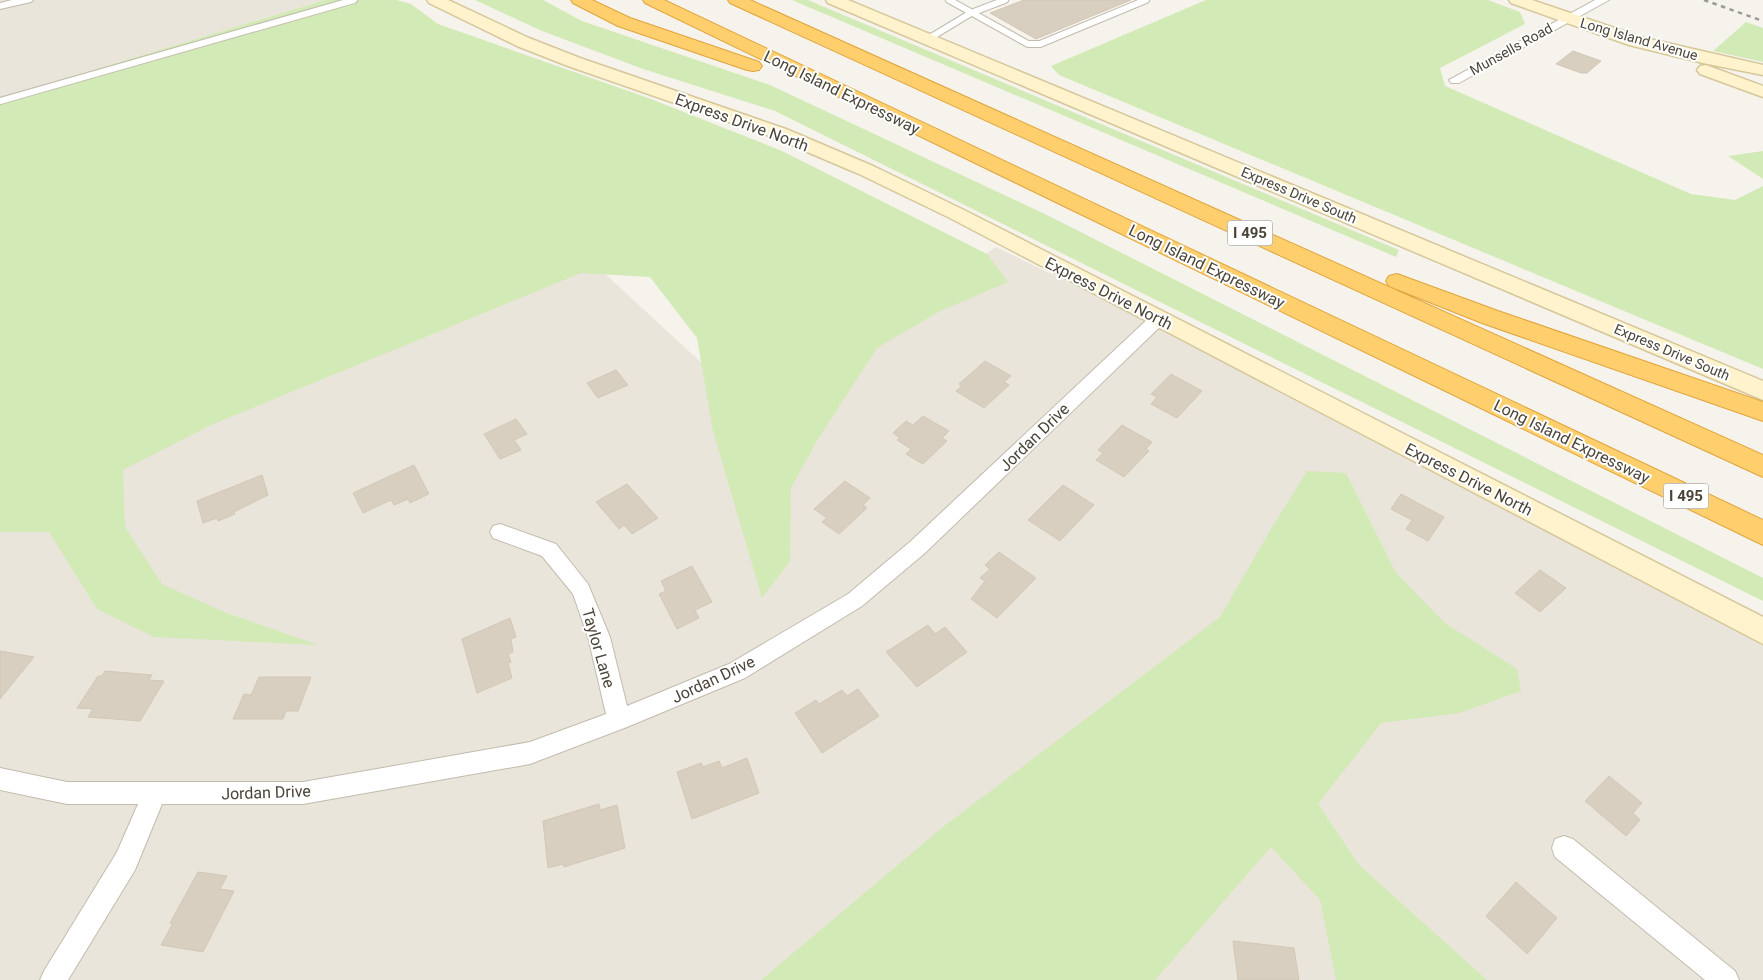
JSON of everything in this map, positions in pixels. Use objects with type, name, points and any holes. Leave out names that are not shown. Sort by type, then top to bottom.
[{"type":"highway","points":[[579,0],[624,22],[777,75],[865,114],[915,127]]},
{"type":"highway","name":"Long Island Expressway","points":[[651,0],[1763,533]]},
{"type":"highway","name":"I 495","points":[[736,0],[1763,467]]},
{"type":"highway","points":[[979,110],[1118,162],[1446,301],[1763,412]]},
{"type":"highway","points":[[1609,459],[1763,543]]},
{"type":"main road","name":"Express Drive North","points":[[435,0],[507,35],[574,62],[779,133],[866,170],[957,214],[1763,631]]},
{"type":"main road","name":"Express Drive South","points":[[834,0],[1763,391]]},
{"type":"main road","name":"Long Island Avenue","points":[[1516,0],[1626,38],[1703,58],[1763,70]]},
{"type":"main road","points":[[1567,18],[1636,47],[1763,92]]},
{"type":"main road","points":[[1703,58],[1703,66],[1712,73]]},
{"type":"street","points":[[0,6],[27,0]]},
{"type":"street","name":"Munsells Road","points":[[1455,80],[1603,0]]},
{"type":"street","name":"Jordan Drive","points":[[0,779],[67,794],[303,793],[530,753],[619,720],[737,671],[855,600],[918,547],[1158,319]]},
{"type":"street","name":"Taylor Lane","points":[[500,532],[549,550],[581,590],[600,637],[619,720]]},
{"type":"street","points":[[54,980],[126,861],[155,793]]},
{"type":"street","points":[[1564,848],[1726,980]]},
{"type":"lane","points":[[0,101],[354,0]]},
{"type":"lane","points":[[949,0],[1028,44],[1040,44],[1146,0]]},
{"type":"lane","points":[[928,39],[972,13],[1005,0]]},
{"type":"shaded area","points":[[0,0],[325,0],[0,98]]},
{"type":"shaded area","points":[[996,247],[1460,474],[1763,635],[1763,980],[0,980],[0,503],[589,259],[757,414]]},
{"type":"green space","points":[[325,0],[396,0],[411,4],[438,24],[651,99],[782,151],[987,254],[1008,282],[940,311],[877,348],[818,439],[791,488],[790,561],[762,598],[713,431],[697,338],[650,277],[581,273],[211,425],[123,470],[125,527],[162,584],[224,612],[318,645],[154,637],[97,609],[49,532],[0,532],[0,98]]},
{"type":"green space","points":[[475,0],[543,0],[582,21],[770,85],[1047,215],[1763,578],[1763,601],[775,111],[643,69],[542,31]]},
{"type":"green space","points":[[792,0],[808,0],[1399,250],[1396,257]]},
{"type":"green space","points":[[1206,0],[1488,0],[1520,12],[1525,24],[1440,68],[1445,86],[1691,194],[1735,200],[1763,186],[1763,369],[1059,75],[1051,66]]},
{"type":"green space","points":[[1746,22],[1763,28],[1763,62],[1713,51]]},
{"type":"green space","points":[[1763,151],[1763,179],[1728,156]]},
{"type":"green space","points":[[1307,471],[1346,473],[1396,573],[1445,623],[1517,669],[1521,691],[1459,713],[1381,723],[1318,804],[1359,865],[1487,980],[1336,980],[1320,900],[1271,847],[1155,980],[761,980],[943,827],[1220,617]]},
{"type":"building","points":[[1024,0],[1131,0],[1036,39],[990,13]]},
{"type":"building","points":[[1573,51],[1601,61],[1587,73],[1581,73],[1556,64]]},
{"type":"building","points":[[985,361],[1011,376],[1004,382],[1009,385],[984,408],[956,391],[962,386],[959,384]]},
{"type":"building","points":[[616,370],[628,385],[598,398],[587,383]]},
{"type":"building","points":[[1171,374],[1202,391],[1177,418],[1151,404],[1157,397],[1151,394]]},
{"type":"building","points":[[923,416],[949,431],[942,438],[947,441],[923,464],[906,454],[911,449],[897,440],[900,438],[893,433],[906,421],[913,425]]},
{"type":"building","points":[[516,419],[527,434],[514,440],[521,450],[500,459],[484,434]]},
{"type":"building","points":[[1122,425],[1152,442],[1146,449],[1149,451],[1124,477],[1096,460],[1103,453],[1098,450]]},
{"type":"building","points":[[414,465],[429,494],[410,503],[408,499],[394,505],[391,500],[363,513],[353,493]]},
{"type":"building","points":[[262,475],[268,495],[234,512],[235,514],[218,521],[217,518],[203,523],[197,501]]},
{"type":"building","points":[[845,481],[870,498],[863,505],[867,508],[839,534],[822,522],[827,518],[814,509]]},
{"type":"building","points":[[627,484],[658,518],[632,534],[624,525],[619,529],[596,502]]},
{"type":"building","points":[[1063,485],[1094,505],[1060,541],[1028,520]]},
{"type":"building","points":[[1401,494],[1444,517],[1428,541],[1406,529],[1412,520],[1391,509]]},
{"type":"building","points":[[999,552],[1036,578],[997,618],[971,599],[985,581],[980,578],[990,569],[985,565]]},
{"type":"building","points":[[692,566],[712,602],[695,610],[699,618],[677,629],[659,594],[666,591],[661,581]]},
{"type":"building","points":[[1540,570],[1566,588],[1540,612],[1515,593]]},
{"type":"building","points":[[510,618],[516,637],[511,639],[513,652],[508,654],[511,662],[508,663],[512,678],[477,693],[462,639]]},
{"type":"building","points":[[928,625],[935,634],[945,627],[967,652],[917,687],[886,652]]},
{"type":"building","points":[[0,651],[34,657],[0,699]]},
{"type":"building","points":[[105,671],[152,675],[149,680],[164,681],[140,721],[88,717],[93,709],[77,708],[98,676],[102,676]]},
{"type":"building","points":[[259,677],[311,677],[298,711],[286,711],[283,719],[233,719],[244,694],[251,695]]},
{"type":"building","points":[[858,689],[879,716],[822,753],[795,713],[816,700],[819,704],[842,690],[847,696]]},
{"type":"building","points":[[747,758],[759,793],[692,819],[677,772],[701,763],[703,767],[719,761],[722,768]]},
{"type":"building","points":[[1609,776],[1642,803],[1633,813],[1640,820],[1626,836],[1585,801]]},
{"type":"building","points":[[599,804],[600,810],[617,805],[625,848],[564,867],[563,864],[548,868],[543,821]]},
{"type":"building","points":[[198,872],[227,876],[220,889],[234,891],[203,952],[161,945],[173,923],[170,923]]},
{"type":"building","points":[[1516,882],[1557,918],[1527,954],[1486,916]]},
{"type":"building","points":[[1233,941],[1294,948],[1299,980],[1238,980]]},
{"type":"railway","points":[[1704,0],[1763,21]]}]
